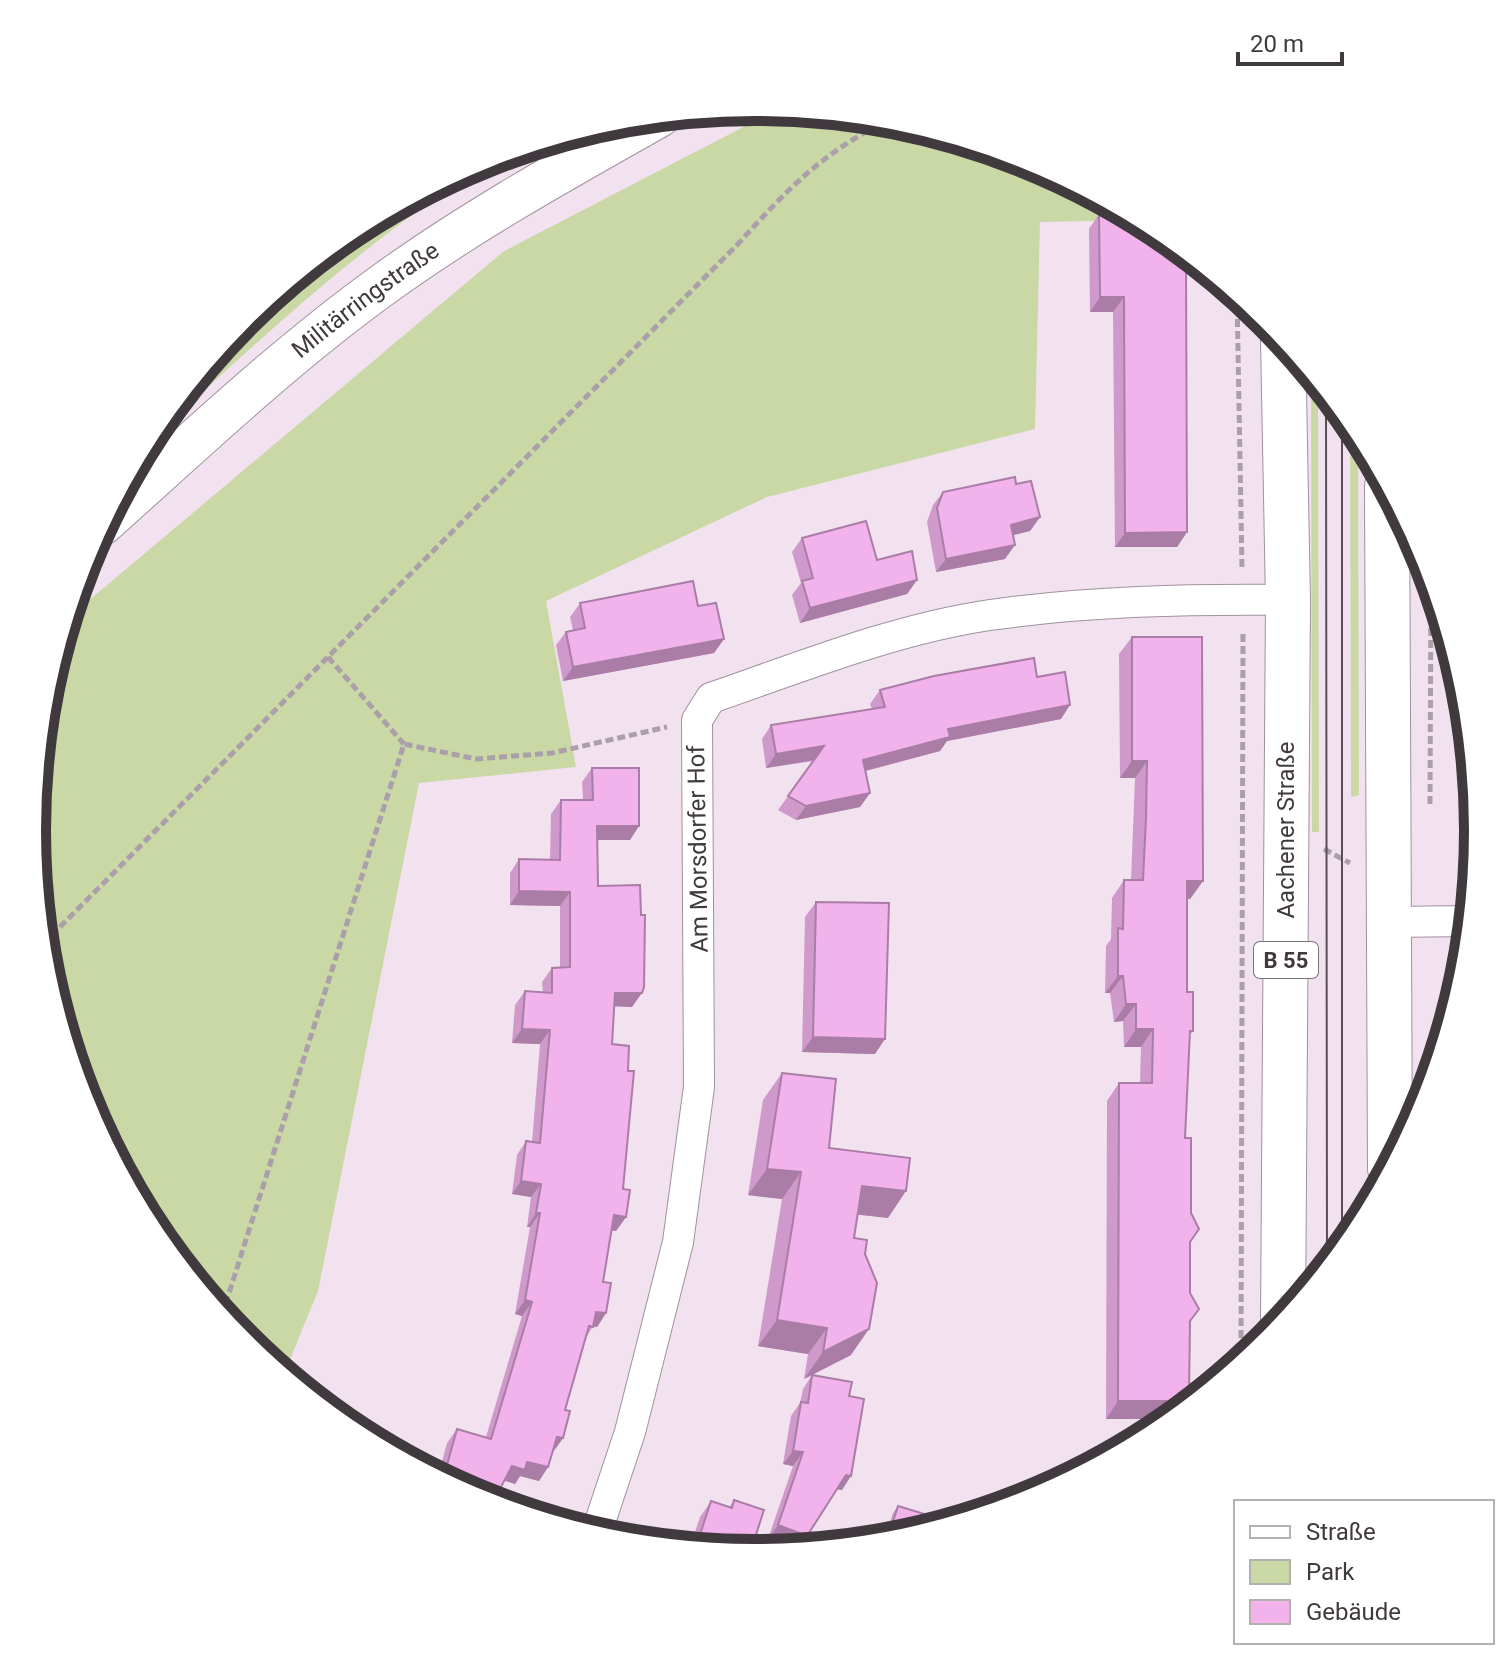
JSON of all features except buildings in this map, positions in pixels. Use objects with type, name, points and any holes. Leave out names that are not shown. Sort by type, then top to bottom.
[{"type":"main road","name":"Militärringstraße","points":[[126,502],[274,371],[384,284],[501,206],[630,133]]},
{"type":"main road","name":"Aachener Straße","points":[[1283,358],[1288,600],[1283,1302]]},
{"type":"main road","points":[[1389,512],[1409,809],[1390,922],[1390,1146]]},
{"type":"street","name":"Am Morsdorfer Hof","points":[[600,1521],[630,1432],[678,1242],[699,1087],[697,720],[711,698],[793,669],[975,619],[1126,601],[1288,600]]},
{"type":"street","points":[[1390,922],[1458,921]]},
{"type":"path","points":[[54,933],[737,245],[801,175],[867,130]]},
{"type":"path","points":[[1237,311],[1243,599],[1241,1345]]},
{"type":"path","points":[[328,657],[404,744],[476,759],[552,753],[697,720]]},
{"type":"path","points":[[226,1302],[404,744]]},
{"type":"path","points":[[1241,880],[1316,878],[1316,845],[1353,865],[1353,851]]},
{"type":"green space","points":[[755,121],[848,127],[939,145],[1026,175],[1117,220],[1040,222],[1035,429],[767,497],[546,601],[576,767],[419,783],[318,1291],[288,1363],[222,1297],[165,1224],[119,1144],[84,1058],[60,968],[48,876],[48,784],[60,692],[83,605],[504,251]]},
{"type":"green space","points":[[444,193],[359,255],[185,409],[222,363],[288,297],[361,240]]},
{"type":"green space","points":[[1311,391],[1318,399],[1319,832],[1312,832]]},
{"type":"green space","points":[[1350,444],[1358,458],[1359,795],[1351,797]]},
{"type":"tram line","points":[[1326,410],[1327,1248]]},
{"type":"tram line","points":[[1342,432],[1342,1228]]}]
